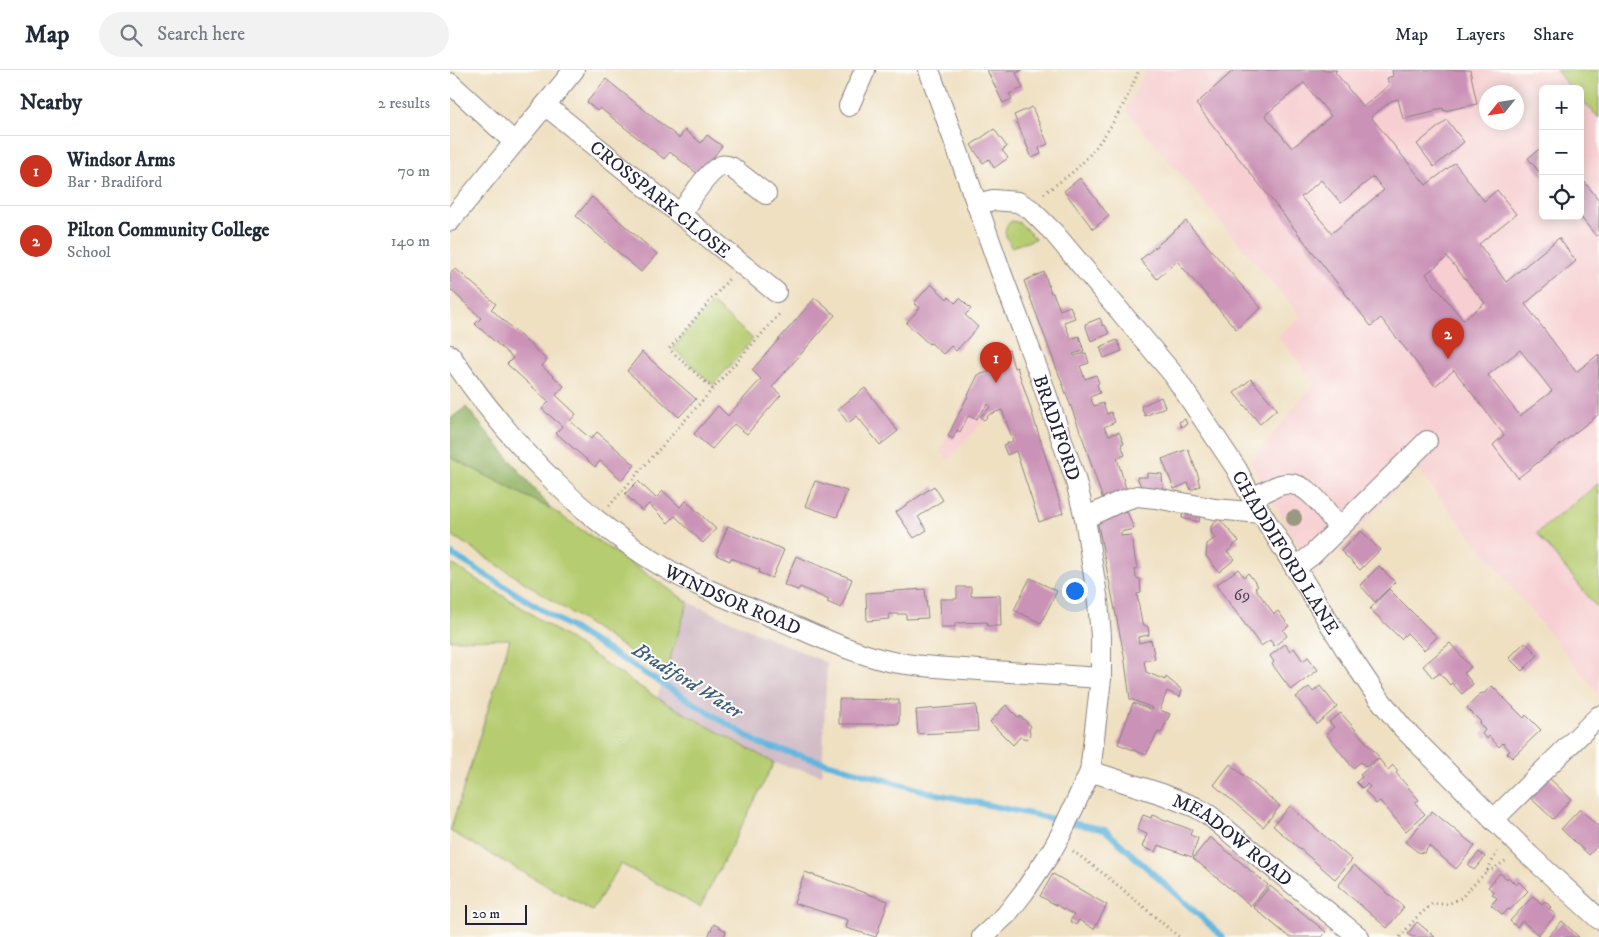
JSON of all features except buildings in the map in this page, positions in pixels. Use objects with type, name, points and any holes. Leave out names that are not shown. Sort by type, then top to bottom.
[{"type":"street","points":[[450,221],[574,70]]},
{"type":"street","points":[[849,106],[865,70]]},
{"type":"street","name":"BRADIFORD","points":[[935,73],[977,204],[1075,478],[1085,518],[1098,602],[1101,636],[1101,678],[1090,772],[1059,837],[1024,892],[1006,915],[982,937]]},
{"type":"street","points":[[450,84],[514,142]]},
{"type":"street","name":"CROSSPARK CLOSE","points":[[545,105],[742,264],[781,299]]},
{"type":"street","points":[[680,214],[705,180],[720,166],[724,165],[731,167],[766,194]]},
{"type":"street","name":"CHADDIFORD LANE","points":[[977,204],[993,200],[1018,202],[1030,209],[1054,233],[1173,374],[1236,468],[1256,506],[1296,566],[1348,653],[1377,696],[1402,728],[1528,855],[1599,919]]},
{"type":"street","name":"WINDSOR ROAD","points":[[450,355],[477,395],[541,468],[598,520],[638,550],[689,580],[860,653],[886,660],[930,667],[1101,678]]},
{"type":"street","points":[[1296,566],[1312,555],[1427,441]]},
{"type":"street","points":[[1085,518],[1121,501],[1137,496],[1215,510],[1256,506],[1282,484],[1299,485],[1314,497],[1339,528]]},
{"type":"street","points":[[1493,820],[1599,716]]},
{"type":"street","name":"MEADOW ROAD","points":[[1090,772],[1162,794],[1195,807],[1209,815],[1359,937]]},
{"type":"path","points":[[1030,209],[1046,192],[1091,155],[1109,128],[1139,70]]},
{"type":"path","points":[[713,389],[669,349],[742,264]]},
{"type":"path","points":[[598,520],[713,389],[781,299]]},
{"type":"path","points":[[1400,937],[1416,918],[1432,904],[1448,904],[1462,898],[1487,871],[1494,856],[1509,835]]},
{"type":"path","points":[[1059,837],[1179,937]]},
{"type":"shaded area","points":[[1146,70],[1599,70],[1599,695],[1416,468],[1315,574],[1250,462],[1315,383],[1278,336],[1301,317],[1126,110]]},
{"type":"shaded area","points":[[1014,347],[1031,400],[990,414],[948,460],[940,451],[985,358]]},
{"type":"shaded area","points":[[688,602],[827,663],[822,775],[774,763],[657,698]]},
{"type":"green space","points":[[1556,70],[1599,70],[1599,118],[1584,102],[1584,85],[1568,85]]},
{"type":"green space","points":[[1012,221],[1020,223],[1036,239],[1011,247],[1005,230]]},
{"type":"green space","points":[[712,303],[753,339],[713,385],[673,348]]},
{"type":"green space","points":[[466,407],[551,509],[450,457],[450,419]]},
{"type":"green space","points":[[450,457],[551,509],[688,602],[665,674],[450,534]]},
{"type":"green space","points":[[1599,483],[1599,610],[1537,533]]},
{"type":"green space","points":[[450,563],[524,609],[657,698],[774,763],[700,907],[621,864],[592,911],[450,831],[510,639],[450,640]]},
{"type":"waterway","name":"Bradiford Water","points":[[450,553],[760,744],[928,792],[1105,830],[1223,937]]},
{"type":"place","name":"Pilton Community College","points":[[1448,359]]},
{"type":"place","name":"Windsor Arms","points":[[996,383]]}]
